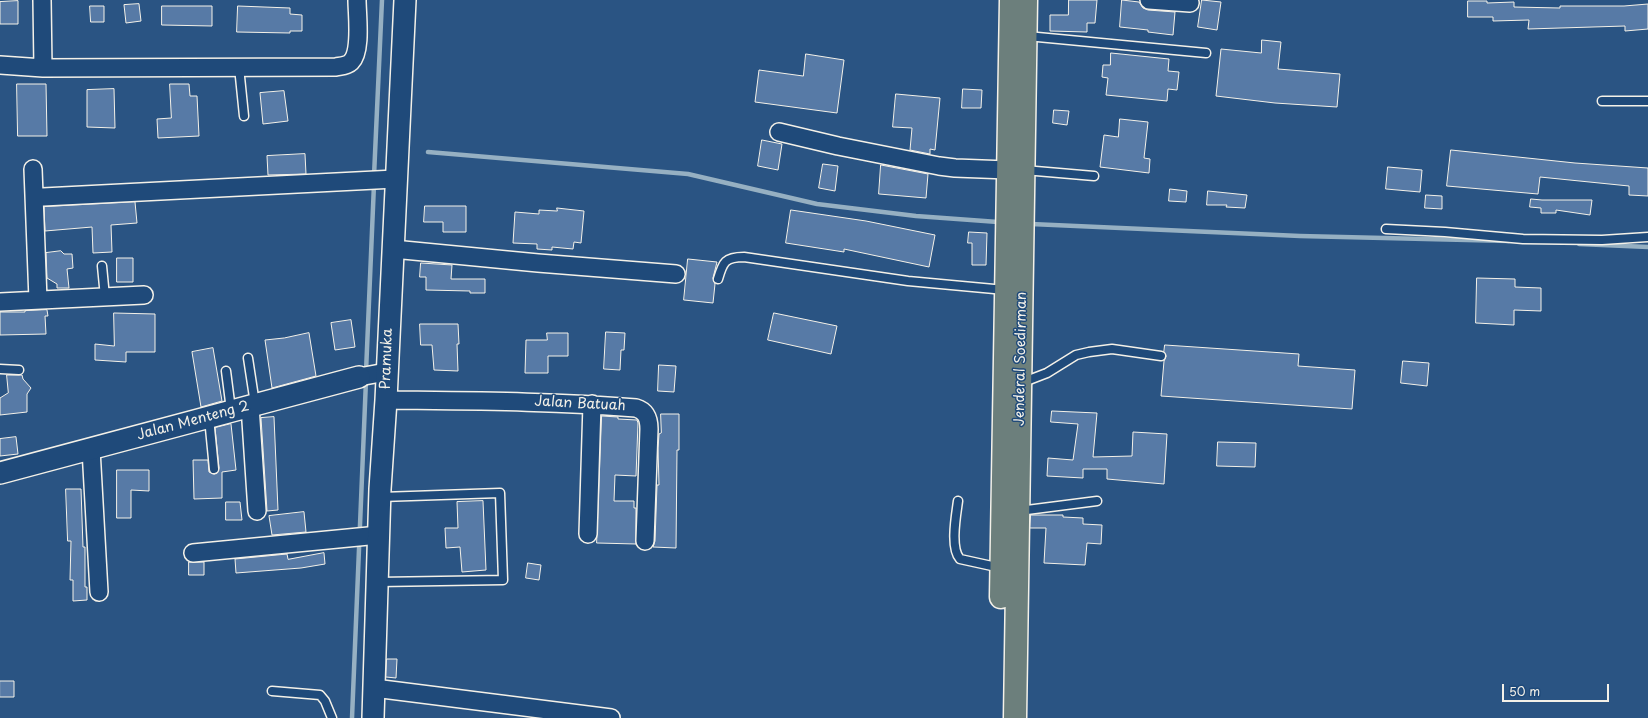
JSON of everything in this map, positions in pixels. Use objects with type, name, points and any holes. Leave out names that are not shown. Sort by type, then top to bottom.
[{"type":"highway","name":"Jenderal Soedirman","points":[[1000,718],[1002,569],[1012,440],[1021,384],[1010,0]]},
{"type":"highway","name":"Jenderal Soedirman","points":[[1015,718],[1018,511],[1012,440],[1006,290],[1026,36],[1026,0]]},
{"type":"street","points":[[42,0],[44,68]]},
{"type":"street","points":[[0,65],[44,68],[345,66],[351,62],[355,56],[358,44],[356,0]]},
{"type":"street","name":"Pramuka","points":[[373,718],[377,582],[372,536],[380,497],[386,400],[373,374],[393,249],[387,180],[404,0]]},
{"type":"street","points":[[1149,0],[1190,3]]},
{"type":"street","points":[[779,132],[939,166],[1016,170]]},
{"type":"street","points":[[33,169],[38,300]]},
{"type":"street","points":[[43,197],[387,180]]},
{"type":"street","points":[[393,249],[676,274]]},
{"type":"street","points":[[0,302],[144,295]]},
{"type":"street","name":"Jalan Menteng 2","points":[[0,473],[373,374]]},
{"type":"street","name":"Jalan Batuah","points":[[386,400],[526,401],[592,404],[636,408],[642,410],[648,418],[649,429],[645,541]]},
{"type":"street","points":[[588,534],[592,404]]},
{"type":"street","points":[[245,407],[257,511]]},
{"type":"street","points":[[91,449],[99,592]]},
{"type":"street","points":[[193,553],[372,536]]},
{"type":"street","points":[[374,688],[611,718]]},
{"type":"lane","points":[[1026,36],[1206,53]]},
{"type":"lane","points":[[239,67],[244,116]]},
{"type":"lane","points":[[1602,101],[1648,101]]},
{"type":"lane","points":[[1016,170],[1094,176]]},
{"type":"lane","points":[[1386,229],[1445,232],[1523,239],[1602,240],[1648,237]]},
{"type":"lane","points":[[718,279],[721,269],[728,259],[744,257],[908,281],[1006,290]]},
{"type":"lane","points":[[102,266],[105,297]]},
{"type":"lane","points":[[1021,384],[1047,373],[1076,355],[1089,352],[1112,349],[1161,356]]},
{"type":"lane","points":[[245,407],[248,358]]},
{"type":"lane","points":[[0,369],[19,370]]},
{"type":"lane","points":[[226,371],[245,407]]},
{"type":"lane","points":[[209,418],[214,468]]},
{"type":"lane","points":[[377,582],[503,580],[500,492],[380,497]]},
{"type":"lane","points":[[958,501],[955,542],[956,555],[960,559],[1002,569]]},
{"type":"lane","points":[[1018,511],[1097,501]]},
{"type":"lane","points":[[272,691],[320,695],[325,701],[332,718]]},
{"type":"building","points":[[1069,0],[1097,0],[1095,23],[1087,23],[1087,32],[1050,31],[1050,15],[1068,15]]},
{"type":"building","points":[[1122,0],[1139,2],[1143,8],[1148,10],[1175,12],[1173,35],[1148,32],[1148,30],[1120,27]]},
{"type":"building","points":[[1202,0],[1221,2],[1217,30],[1198,27]]},
{"type":"building","points":[[18,1],[18,24],[0,24],[0,2]]},
{"type":"building","points":[[1468,1],[1487,1],[1487,3],[1514,2],[1514,7],[1560,8],[1560,6],[1624,6],[1648,4],[1648,29],[1625,31],[1625,26],[1528,29],[1529,20],[1493,21],[1493,17],[1468,17]]},
{"type":"building","points":[[139,4],[141,21],[126,23],[124,5]]},
{"type":"building","points":[[90,6],[104,6],[104,22],[91,22]]},
{"type":"building","points":[[162,6],[212,6],[212,26],[162,25]]},
{"type":"building","points":[[238,6],[290,8],[290,14],[302,15],[302,31],[290,31],[290,33],[237,32]]},
{"type":"building","points":[[1262,40],[1281,42],[1278,69],[1340,74],[1337,107],[1275,103],[1216,96],[1221,49],[1261,53]]},
{"type":"building","points":[[1111,53],[1169,59],[1168,71],[1179,72],[1177,90],[1168,89],[1167,101],[1106,95],[1108,78],[1102,77],[1103,65],[1110,65]]},
{"type":"building","points":[[806,54],[844,60],[837,113],[755,102],[759,70],[803,76]]},
{"type":"building","points":[[17,84],[46,84],[47,136],[18,136]]},
{"type":"building","points":[[170,84],[189,84],[190,96],[197,96],[199,136],[158,138],[157,119],[171,118]]},
{"type":"building","points":[[114,89],[115,128],[87,127],[87,90]]},
{"type":"building","points":[[963,89],[982,90],[981,108],[962,108]]},
{"type":"building","points":[[284,91],[288,121],[263,124],[260,93]]},
{"type":"building","points":[[896,94],[940,98],[935,150],[930,149],[930,154],[910,150],[912,128],[893,127]]},
{"type":"building","points":[[1054,110],[1069,111],[1067,125],[1053,123]]},
{"type":"building","points":[[1120,119],[1148,122],[1144,158],[1150,159],[1149,173],[1100,167],[1104,135],[1118,137]]},
{"type":"building","points":[[762,140],[782,144],[778,170],[758,166]]},
{"type":"building","points":[[1451,150],[1575,163],[1648,168],[1648,196],[1629,195],[1629,186],[1540,177],[1538,194],[1447,186]]},
{"type":"building","points":[[305,154],[306,174],[268,175],[267,156]]},
{"type":"building","points":[[823,164],[838,166],[835,191],[819,188]]},
{"type":"building","points":[[881,165],[928,174],[926,198],[879,194]]},
{"type":"building","points":[[1388,167],[1422,170],[1420,192],[1386,189]]},
{"type":"building","points":[[1170,189],[1187,191],[1186,202],[1169,201]]},
{"type":"building","points":[[1208,191],[1247,195],[1245,208],[1226,207],[1227,205],[1207,205]]},
{"type":"building","points":[[1426,195],[1442,196],[1442,209],[1425,208]]},
{"type":"building","points":[[1531,199],[1592,200],[1590,215],[1556,210],[1556,213],[1541,213],[1541,208],[1530,207]]},
{"type":"building","points":[[135,202],[137,223],[111,225],[112,252],[93,253],[92,227],[45,231],[44,207]]},
{"type":"building","points":[[425,206],[466,206],[466,232],[443,232],[443,222],[424,222]]},
{"type":"building","points":[[557,208],[584,211],[581,243],[574,242],[573,249],[552,247],[552,250],[537,249],[537,244],[513,243],[515,212],[539,214],[539,210],[557,211]]},
{"type":"building","points":[[791,210],[866,221],[935,235],[929,267],[844,249],[844,252],[786,243]]},
{"type":"building","points":[[969,232],[987,233],[986,265],[972,265],[972,243],[968,243]]},
{"type":"building","points":[[61,251],[64,254],[72,254],[73,268],[67,269],[69,288],[57,288],[57,284],[47,278],[46,253]]},
{"type":"building","points":[[117,258],[133,258],[133,282],[117,282]]},
{"type":"building","points":[[688,259],[717,262],[713,278],[715,284],[713,303],[684,300]]},
{"type":"building","points":[[421,263],[452,265],[451,279],[485,279],[485,293],[470,293],[470,291],[426,290],[426,277],[420,277]]},
{"type":"building","points":[[1477,278],[1515,279],[1515,287],[1541,288],[1541,311],[1514,310],[1514,325],[1476,323]]},
{"type":"building","points":[[47,310],[48,316],[45,316],[46,334],[0,335],[0,312]]},
{"type":"building","points":[[114,313],[155,314],[155,352],[126,352],[126,362],[95,360],[95,344],[114,346]]},
{"type":"building","points":[[774,313],[837,326],[831,354],[768,340]]},
{"type":"building","points":[[351,320],[355,347],[335,350],[331,323]]},
{"type":"building","points":[[420,324],[458,324],[458,371],[434,370],[432,345],[421,345]]},
{"type":"building","points":[[606,332],[625,333],[624,350],[621,350],[620,370],[604,369]]},
{"type":"building","points":[[309,333],[316,376],[272,388],[265,340]]},
{"type":"building","points":[[547,333],[568,333],[568,356],[548,356],[548,373],[525,373],[526,340],[547,340]]},
{"type":"building","points":[[1165,345],[1299,354],[1298,366],[1355,370],[1352,409],[1161,396],[1164,361],[1166,356],[1164,352]]},
{"type":"building","points":[[213,348],[222,401],[201,407],[192,352]]},
{"type":"building","points":[[1403,361],[1429,363],[1427,386],[1401,383]]},
{"type":"building","points":[[659,365],[676,366],[674,392],[658,391]]},
{"type":"building","points":[[7,375],[22,375],[23,379],[31,388],[27,394],[27,412],[0,415],[0,398],[8,393]]},
{"type":"building","points":[[1052,411],[1097,413],[1093,457],[1132,456],[1133,432],[1167,434],[1164,484],[1107,479],[1107,469],[1083,469],[1083,478],[1047,476],[1048,458],[1073,460],[1078,424],[1051,422]]},
{"type":"building","points":[[661,414],[679,414],[676,548],[653,547],[655,541],[657,485],[659,485],[658,448],[659,434],[661,433]]},
{"type":"building","points":[[602,416],[637,420],[638,423],[636,476],[615,475],[614,501],[634,501],[634,508],[636,508],[636,544],[597,543]]},
{"type":"building","points":[[274,417],[278,510],[267,511],[261,418]]},
{"type":"building","points":[[231,424],[236,470],[222,472],[222,498],[194,499],[193,460],[208,460],[209,472],[214,474],[217,473],[219,468],[215,428]]},
{"type":"building","points":[[16,437],[18,454],[0,456],[0,439]]},
{"type":"building","points":[[1218,442],[1256,443],[1255,467],[1217,466]]},
{"type":"building","points":[[117,470],[149,470],[149,491],[131,490],[131,518],[117,518]]},
{"type":"building","points":[[66,489],[81,489],[83,547],[85,547],[85,587],[87,587],[87,600],[73,601],[73,580],[70,580],[71,541],[68,541]]},
{"type":"building","points":[[483,501],[486,570],[462,572],[460,547],[446,548],[445,528],[458,528],[457,502]]},
{"type":"building","points":[[226,502],[240,502],[242,520],[226,520]]},
{"type":"building","points":[[304,512],[306,532],[272,535],[269,516]]},
{"type":"building","points":[[1031,515],[1063,515],[1063,517],[1083,518],[1083,524],[1102,525],[1101,544],[1087,543],[1085,565],[1044,563],[1046,528],[1030,528]]},
{"type":"building","points":[[324,553],[325,564],[301,568],[236,573],[235,559],[287,554],[288,559]]},
{"type":"building","points":[[189,562],[204,562],[204,575],[189,575]]},
{"type":"building","points":[[528,563],[541,565],[539,580],[526,578]]},
{"type":"building","points":[[387,659],[397,659],[396,678],[386,677]]},
{"type":"building","points":[[0,681],[14,681],[14,697],[0,697]]},
{"type":"waterway","points":[[374,176],[382,0]]},
{"type":"waterway","points":[[428,152],[688,174],[817,204],[916,216],[998,222]]},
{"type":"waterway","points":[[366,372],[374,184]]},
{"type":"waterway","points":[[1031,224],[1300,236],[1509,241]]},
{"type":"waterway","points":[[1579,244],[1648,247]]},
{"type":"waterway","points":[[352,718],[366,380]]}]
